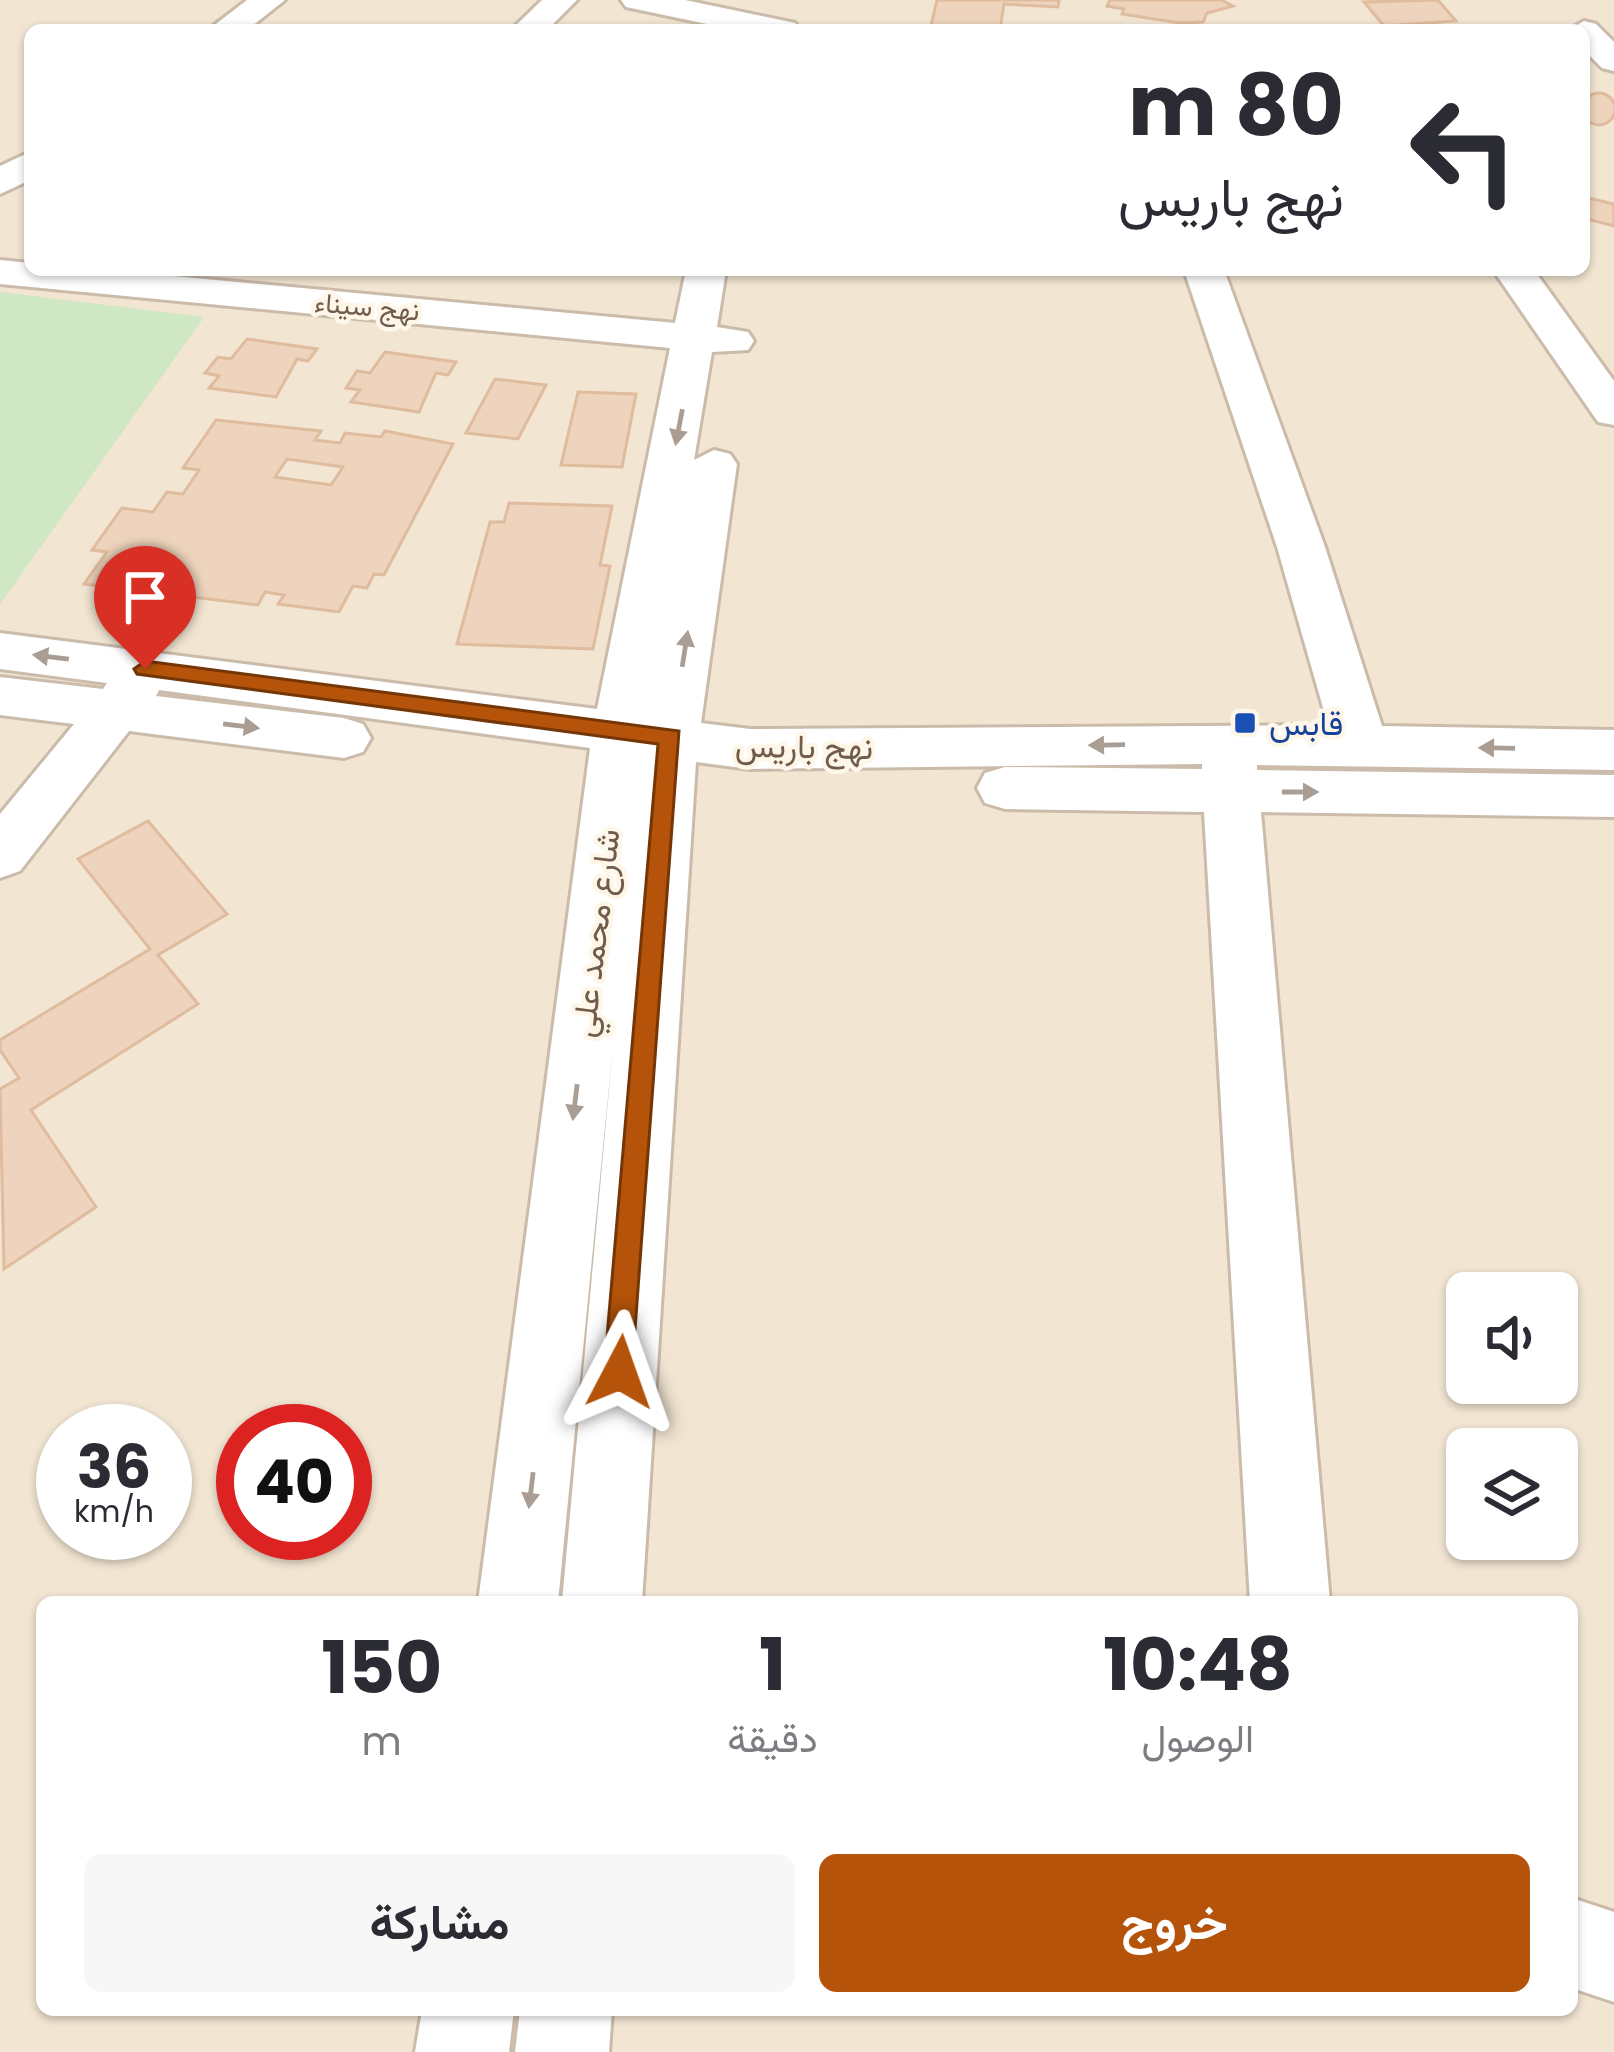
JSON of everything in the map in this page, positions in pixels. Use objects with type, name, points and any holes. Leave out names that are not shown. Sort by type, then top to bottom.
[{"type":"street","points":[[234,24],[269,0]]},
{"type":"street","points":[[535,24],[561,0]]},
{"type":"street","points":[[637,0],[747,17]]},
{"type":"street","points":[[1590,37],[1614,61]]},
{"type":"street","name":"نهج سيناء","points":[[91,276],[251,283],[714,339]]},
{"type":"street","name":"شارع محمد علي","points":[[707,276],[714,339]]},
{"type":"street","name":"شارع محمد علي","points":[[519,1596],[643,754],[714,339],[742,276]]},
{"type":"street","points":[[1206,276],[1301,547],[1361,745]]},
{"type":"street","points":[[1517,276],[1614,412]]},
{"type":"street","name":"نهج باريس","points":[[0,651],[132,690],[643,754],[751,785],[1231,768],[1614,796]]},
{"type":"street","points":[[0,856],[132,690]]},
{"type":"street","name":"نهج باريس","points":[[0,696],[132,690]]},
{"type":"street","name":"نهج باريس","points":[[1231,768],[1361,745],[1614,750]]},
{"type":"street","name":"شارع محمد علي","points":[[602,1596],[643,754]]},
{"type":"street","points":[[1231,768],[1290,1596]]},
{"type":"street","points":[[1578,1945],[1614,1957]]},
{"type":"street","points":[[462,2052],[467,2016]]},
{"type":"street","points":[[562,2052],[565,2016]]},
{"type":"shaded area","points":[[0,0],[1614,0],[1614,2052],[0,2052]]},
{"type":"green space","points":[[0,292],[204,317],[0,604]]},
{"type":"building","points":[[937,0],[1059,0],[1058,7],[1004,4],[1001,24],[931,24]]},
{"type":"building","points":[[1110,0],[1221,0],[1233,6],[1207,13],[1203,22],[1180,23],[1122,14],[1124,9],[1107,6]]},
{"type":"building","points":[[1438,0],[1456,21],[1382,24],[1364,2]]},
{"type":"building","points":[[1605,94],[1614,103],[1611,121],[1590,122],[1590,96]]},
{"type":"building","points":[[1590,198],[1614,204],[1614,226],[1590,220]]},
{"type":"building","points":[[247,339],[317,349],[308,361],[297,359],[276,397],[209,388],[219,376],[205,373],[218,357],[231,359]]},
{"type":"building","points":[[385,352],[456,362],[448,375],[436,373],[419,412],[351,402],[360,390],[346,388],[357,371],[370,373]]},
{"type":"building","points":[[495,379],[546,385],[518,439],[466,433]]},
{"type":"building","points":[[578,392],[636,394],[622,467],[561,465]]},
{"type":"building","points":[[216,420],[321,431],[315,440],[340,443],[345,433],[381,437],[385,431],[453,444],[384,575],[374,574],[367,588],[353,586],[339,612],[278,604],[284,595],[265,592],[258,605],[151,592],[158,582],[139,580],[132,590],[84,584],[107,552],[92,550],[122,508],[153,512],[167,492],[183,494],[199,470],[183,468]],"holes":[[[287,459],[343,467],[331,485],[275,477]]]},
{"type":"building","points":[[509,503],[612,506],[600,565],[610,566],[593,649],[457,644],[490,522],[504,522]]},
{"type":"building","points":[[148,821],[227,914],[158,955],[198,1004],[31,1110],[96,1207],[4,1269],[0,1089],[19,1078],[0,1050],[0,1040],[150,949],[78,859]]},
{"type":"place","name":"قابس","points":[[1245,723]]},
{"type":"route","points":[[145,669],[670,737],[620,1372]]}]
